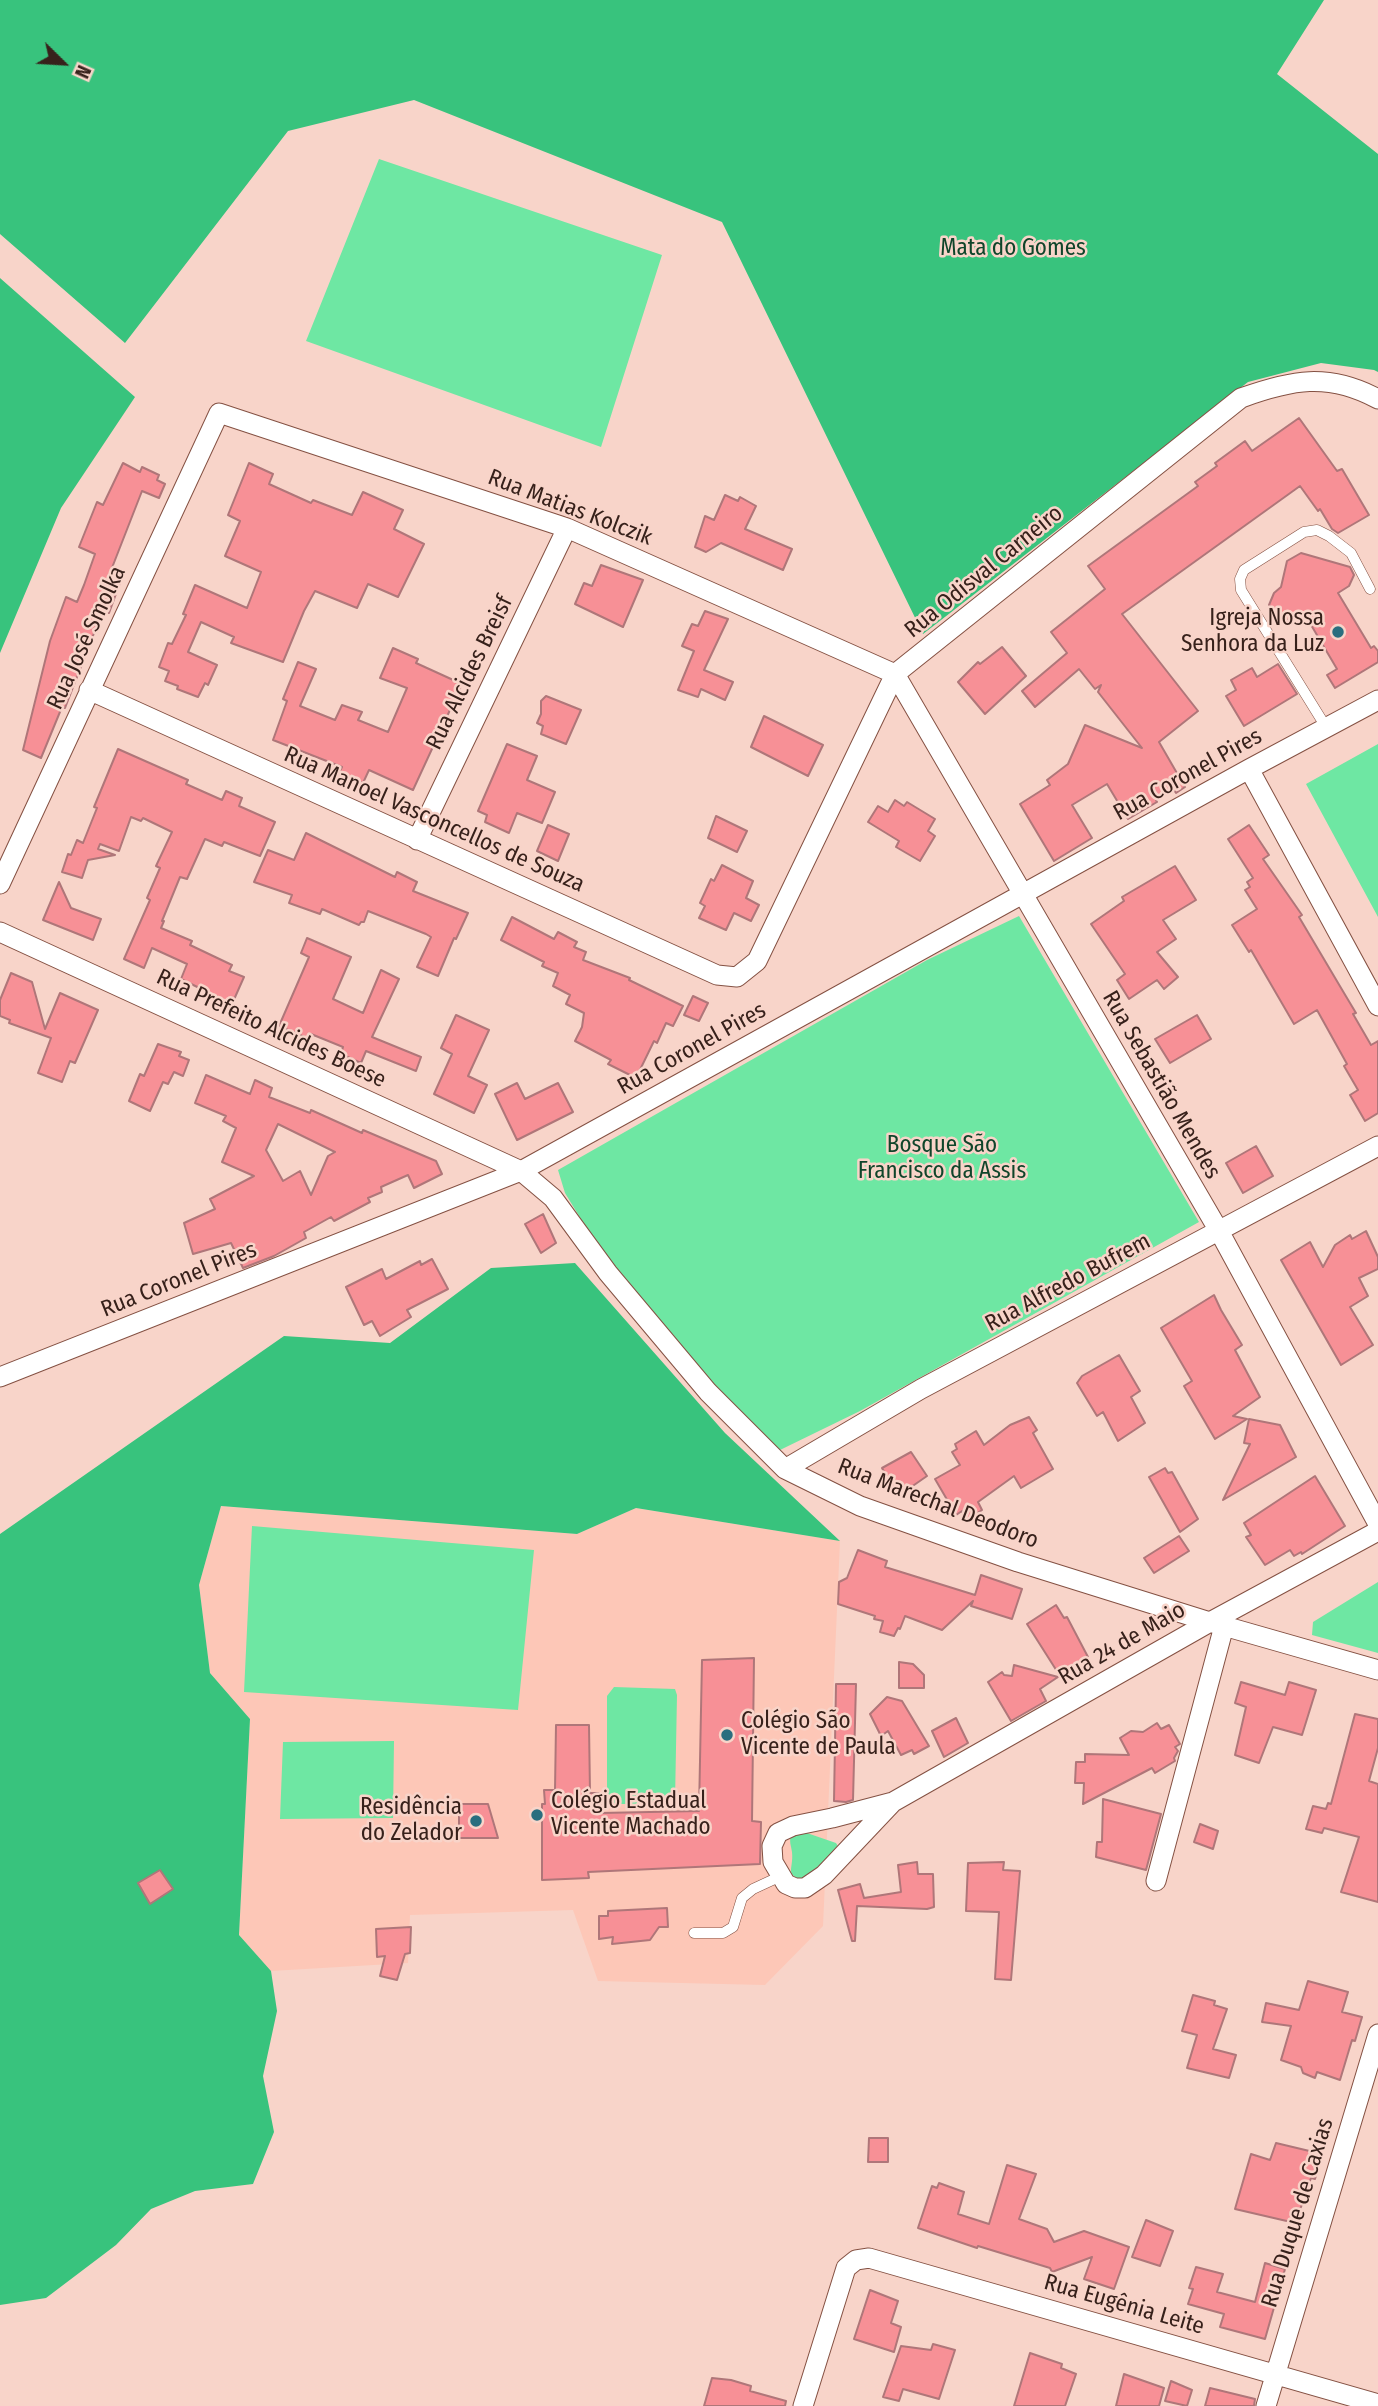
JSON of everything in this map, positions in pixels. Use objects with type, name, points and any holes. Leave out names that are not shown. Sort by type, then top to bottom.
[{"type":"street","name":"Rua Odisval Carneiro","points":[[757,961],[895,674],[1241,398],[1280,384],[1319,380],[1368,393],[1378,399]]},
{"type":"street","name":"Rua Matias Kolczik","points":[[219,413],[567,528],[895,674]]},
{"type":"street","name":"Rua José Smolka","points":[[0,884],[219,413]]},
{"type":"street","name":"Rua Alcides Breisf","points":[[417,840],[567,528]]},
{"type":"street","name":"Rua Sebastião Mendes","points":[[895,674],[1021,895],[1219,1231],[1378,1524]]},
{"type":"street","name":"Rua Manoel Vasconcellos de Souza","points":[[89,690],[718,975],[737,977],[757,961]]},
{"type":"street","name":"Rua Coronel Pires","points":[[0,1377],[521,1171],[1378,700]]},
{"type":"street","points":[[1249,769],[1378,1006]]},
{"type":"street","name":"Rua Prefeito Alcides Boese","points":[[0,932],[521,1171]]},
{"type":"street","name":"Rua Alfredo Bufrem","points":[[785,1469],[921,1389],[1378,1146]]},
{"type":"street","name":"Rua Marechal Deodoro","points":[[521,1171],[553,1198],[608,1273],[708,1392],[785,1469],[860,1506],[1018,1562],[1217,1624],[1378,1670]]},
{"type":"street","name":"Rua 24 de Maio","points":[[893,1802],[824,1875],[805,1888],[786,1884],[772,1862],[772,1846],[778,1833],[793,1826],[893,1802],[1217,1624],[1378,1531]]},
{"type":"street","points":[[1156,1881],[1217,1624]]},
{"type":"street","name":"Rua Duque de Caxias","points":[[1266,2406],[1378,2034]]},
{"type":"street","name":"Rua Eugênia Leite","points":[[803,2406],[846,2268],[856,2260],[869,2258],[1378,2404]]},
{"type":"lane","points":[[1326,727],[1241,590],[1240,579],[1244,570],[1304,532],[1317,530],[1351,553],[1370,589]]},
{"type":"lane","points":[[694,1933],[723,1933],[733,1927],[743,1898],[753,1889],[781,1875]]},
{"type":"shaded area","name":"Colégio Estadual Vicente Machado","points":[[221,1506],[577,1534],[636,1508],[840,1541],[823,1926],[765,1985],[598,1981],[573,1910],[410,1915],[408,1963],[271,1971],[239,1935],[250,1719],[210,1673],[199,1585]]},
{"type":"green space","name":"Mata do Gomes","points":[[0,0],[1324,0],[1277,74],[1378,154],[1378,372],[1321,363],[1248,382],[923,634],[722,222],[414,100],[288,131],[125,343],[0,234]]},
{"type":"green space","points":[[379,159],[662,255],[601,447],[306,341]]},
{"type":"green space","points":[[0,278],[135,397],[61,508],[0,653]]},
{"type":"green space","points":[[1378,744],[1378,917],[1306,784]]},
{"type":"green space","name":"Bosque São Francisco da Assis","points":[[1019,916],[1199,1222],[860,1411],[780,1450],[713,1388],[612,1270],[565,1193],[558,1170],[927,960]]},
{"type":"green space","points":[[575,1263],[725,1433],[840,1541],[636,1508],[577,1534],[221,1506],[199,1585],[210,1673],[250,1719],[239,1935],[271,1971],[277,2011],[263,2076],[274,2132],[253,2184],[195,2191],[151,2209],[116,2245],[46,2298],[0,2305],[0,1534],[284,1336],[390,1343],[491,1268]]},
{"type":"green space","points":[[252,1526],[534,1550],[518,1710],[244,1692]]},
{"type":"green space","points":[[1378,1582],[1378,1653],[1312,1635],[1313,1622]]},
{"type":"green space","points":[[614,1687],[675,1689],[675,1801],[667,1804],[607,1804],[607,1696]]},
{"type":"green space","points":[[394,1741],[393,1818],[280,1819],[283,1742]]},
{"type":"green space","points":[[804,1832],[836,1843],[839,1848],[809,1882],[795,1877],[791,1871],[791,1834]]},
{"type":"building","points":[[1299,418],[1337,471],[1342,469],[1369,515],[1338,533],[1332,529],[1320,509],[1318,511],[1300,486],[1122,614],[1198,711],[1159,742],[1185,787],[1156,800],[1157,802],[1128,819],[1107,784],[1072,805],[1092,838],[1054,861],[1020,804],[1050,785],[1047,780],[1068,764],[1085,725],[1142,748],[1098,692],[1101,685],[1095,689],[1079,669],[1035,707],[1022,691],[1067,653],[1051,632],[1105,589],[1088,566],[1198,486],[1195,482],[1245,441],[1252,451]]},
{"type":"building","points":[[123,463],[140,472],[142,467],[159,475],[157,480],[165,484],[159,498],[142,491],[108,578],[120,583],[109,613],[103,610],[65,708],[62,707],[41,758],[23,750],[50,641],[66,597],[77,602],[84,585],[95,554],[79,547],[97,502],[103,505]]},
{"type":"building","points":[[249,463],[273,474],[269,484],[311,503],[313,500],[352,515],[363,492],[403,510],[394,529],[424,544],[398,597],[368,584],[357,608],[315,591],[283,662],[231,643],[234,637],[201,622],[188,652],[217,665],[208,685],[205,683],[198,697],[165,681],[169,671],[159,667],[168,643],[172,644],[186,615],[183,614],[195,585],[247,608],[261,572],[225,556],[240,521],[228,515]]},
{"type":"building","points":[[725,495],[738,501],[740,497],[756,506],[745,529],[792,549],[783,570],[721,543],[706,552],[695,547],[705,516],[714,520]]},
{"type":"building","name":"Igreja Nossa Senhora da Luz","points":[[1301,553],[1350,567],[1354,575],[1349,586],[1338,593],[1371,648],[1374,646],[1378,651],[1378,662],[1335,688],[1327,675],[1337,669],[1304,613],[1292,620],[1278,619],[1269,605],[1274,593],[1281,587],[1287,561]]},
{"type":"building","points":[[601,565],[643,580],[623,627],[575,604],[584,583],[592,586]]},
{"type":"building","points":[[705,611],[728,619],[704,670],[733,682],[725,700],[701,689],[698,697],[678,690],[694,651],[682,646],[692,624],[698,626]]},
{"type":"building","points":[[1002,647],[1026,676],[985,714],[958,682],[978,662],[980,664]]},
{"type":"building","points":[[393,648],[418,659],[416,663],[462,684],[413,790],[369,770],[363,783],[339,773],[342,767],[273,740],[287,701],[283,699],[298,662],[316,669],[300,706],[335,720],[342,705],[362,712],[358,720],[388,732],[407,688],[380,678]]},
{"type":"building","points":[[1278,664],[1297,694],[1244,726],[1226,696],[1236,690],[1231,680],[1252,668],[1257,677]]},
{"type":"building","points":[[546,696],[581,710],[566,744],[541,734],[543,726],[537,723],[541,714],[541,701]]},
{"type":"building","points":[[764,716],[823,745],[808,776],[751,747]]},
{"type":"building","points":[[507,744],[537,756],[527,780],[555,792],[542,823],[517,813],[509,833],[485,822],[487,815],[478,811]]},
{"type":"building","points":[[118,749],[188,780],[186,784],[222,800],[226,791],[242,798],[239,806],[275,822],[260,856],[224,842],[222,846],[205,839],[187,879],[180,877],[162,921],[161,928],[192,941],[190,945],[232,965],[229,971],[244,977],[232,1004],[181,979],[187,964],[152,948],[144,968],[124,959],[150,900],[147,898],[160,868],[156,866],[172,832],[143,818],[141,821],[131,817],[119,851],[100,844],[98,849],[115,855],[88,860],[82,878],[62,872],[68,854],[71,855],[77,840],[83,843],[97,808],[94,807]]},
{"type":"building","points":[[895,800],[904,806],[907,802],[935,819],[928,831],[935,836],[920,861],[896,847],[899,841],[868,822],[878,806],[888,812]]},
{"type":"building","points":[[716,816],[747,831],[737,852],[708,838]]},
{"type":"building","points":[[548,825],[569,834],[558,861],[537,851]]},
{"type":"building","points":[[1249,825],[1269,855],[1263,859],[1302,915],[1299,917],[1356,1013],[1353,1014],[1371,1045],[1378,1041],[1378,1113],[1365,1121],[1350,1095],[1358,1090],[1344,1066],[1347,1064],[1317,1010],[1294,1024],[1251,950],[1249,952],[1232,925],[1257,909],[1245,890],[1250,887],[1247,882],[1253,878],[1228,839]]},
{"type":"building","points":[[306,833],[395,877],[397,872],[417,882],[413,891],[468,913],[438,976],[417,967],[431,937],[426,934],[368,911],[364,922],[359,925],[322,909],[320,914],[289,903],[292,895],[254,882],[268,850],[294,860]]},
{"type":"building","points":[[722,865],[753,881],[746,898],[759,905],[751,921],[734,913],[726,930],[699,918],[705,906],[700,903],[711,879],[714,881]]},
{"type":"building","points":[[1175,866],[1196,900],[1163,920],[1176,939],[1157,952],[1178,977],[1164,989],[1157,980],[1129,999],[1117,980],[1125,974],[1091,924],[1124,901],[1122,897]]},
{"type":"building","points":[[59,882],[71,908],[101,919],[93,940],[43,920]]},
{"type":"building","points":[[512,917],[554,939],[558,932],[577,942],[574,947],[586,952],[583,960],[630,978],[629,980],[683,1006],[673,1026],[666,1023],[657,1043],[654,1041],[636,1078],[608,1064],[611,1060],[575,1041],[582,1027],[584,1013],[566,1004],[570,995],[553,986],[558,973],[542,966],[544,962],[501,940]]},
{"type":"building","points":[[307,938],[351,957],[333,999],[363,1013],[381,970],[399,979],[372,1037],[421,1057],[416,1071],[366,1051],[361,1063],[341,1054],[343,1047],[311,1034],[309,1039],[279,1026],[309,957],[301,953]]},
{"type":"building","points":[[11,973],[32,982],[45,1029],[60,993],[98,1010],[75,1063],[70,1061],[62,1082],[38,1073],[51,1038],[9,1023],[10,1020],[0,1016],[0,1000]]},
{"type":"building","points":[[693,996],[708,1003],[699,1021],[684,1015]]},
{"type":"building","points":[[456,1015],[489,1030],[468,1076],[487,1085],[474,1113],[434,1094],[452,1054],[441,1048]]},
{"type":"building","points":[[1197,1015],[1211,1039],[1170,1063],[1155,1039]]},
{"type":"building","points":[[158,1044],[181,1052],[179,1056],[189,1060],[183,1076],[174,1072],[168,1084],[163,1082],[150,1111],[129,1101],[140,1074],[144,1076]]},
{"type":"building","points":[[206,1075],[250,1094],[255,1080],[272,1088],[269,1097],[310,1113],[311,1110],[436,1161],[442,1174],[414,1188],[408,1175],[381,1187],[382,1192],[368,1198],[370,1202],[334,1221],[331,1217],[304,1232],[306,1238],[274,1256],[243,1268],[231,1243],[193,1254],[184,1223],[215,1209],[210,1199],[254,1176],[222,1162],[236,1128],[223,1121],[226,1116],[195,1103]],"holes":[[[278,1124],[335,1152],[328,1156],[311,1195],[300,1171],[283,1181],[266,1150]]]},
{"type":"building","points":[[517,1083],[525,1099],[558,1083],[573,1112],[517,1140],[495,1094]]},
{"type":"building","points":[[1256,1146],[1273,1176],[1243,1193],[1226,1163]]},
{"type":"building","points":[[543,1214],[556,1243],[541,1253],[525,1224]]},
{"type":"building","points":[[1366,1231],[1378,1257],[1378,1269],[1359,1278],[1368,1296],[1350,1307],[1373,1345],[1341,1365],[1281,1260],[1310,1242],[1323,1267],[1335,1245],[1350,1235],[1352,1239]]},
{"type":"building","points":[[432,1259],[448,1289],[407,1310],[411,1317],[380,1336],[372,1321],[364,1325],[346,1287],[382,1269],[386,1279],[420,1261],[421,1265]]},
{"type":"building","points":[[1214,1295],[1242,1345],[1235,1350],[1260,1397],[1233,1416],[1247,1419],[1215,1439],[1184,1386],[1192,1381],[1161,1328]]},
{"type":"building","points":[[1119,1355],[1140,1391],[1131,1397],[1145,1423],[1118,1441],[1103,1412],[1097,1416],[1077,1383],[1082,1376]]},
{"type":"building","points":[[1029,1417],[1037,1430],[1033,1433],[1053,1469],[1021,1488],[1014,1476],[978,1502],[982,1510],[967,1520],[962,1511],[956,1515],[935,1479],[960,1465],[952,1452],[957,1449],[955,1444],[976,1431],[984,1445],[1010,1425]]},
{"type":"building","points":[[1249,1419],[1280,1425],[1296,1457],[1223,1500],[1250,1444],[1244,1443]]},
{"type":"building","points":[[911,1452],[927,1476],[904,1492],[898,1482],[892,1486],[882,1468]]},
{"type":"building","points":[[1165,1468],[1168,1473],[1172,1472],[1198,1519],[1180,1532],[1149,1477]]},
{"type":"building","points":[[1315,1476],[1345,1526],[1302,1554],[1301,1552],[1294,1556],[1290,1550],[1265,1565],[1246,1537],[1251,1535],[1244,1523]]},
{"type":"building","points":[[1179,1536],[1189,1551],[1154,1573],[1144,1558]]},
{"type":"building","points":[[858,1550],[887,1561],[885,1567],[975,1595],[981,1575],[1022,1589],[1012,1619],[971,1606],[973,1601],[942,1630],[905,1616],[894,1636],[880,1632],[883,1621],[838,1604],[839,1582],[847,1578]]},
{"type":"building","points":[[1056,1605],[1064,1618],[1067,1617],[1088,1657],[1060,1676],[1027,1624]]},
{"type":"building","name":"Colégio São Vicente de Paula","points":[[754,1658],[752,1821],[761,1822],[760,1864],[588,1872],[589,1878],[542,1880],[542,1804],[545,1804],[544,1790],[555,1790],[556,1725],[589,1725],[590,1793],[600,1793],[601,1813],[699,1811],[702,1660]]},
{"type":"building","points":[[899,1662],[913,1664],[924,1675],[924,1688],[899,1688]]},
{"type":"building","points":[[1014,1665],[1058,1677],[1040,1689],[1046,1701],[1011,1721],[988,1682],[1002,1672],[1012,1676]]},
{"type":"building","points":[[1241,1682],[1285,1695],[1289,1682],[1316,1690],[1302,1735],[1273,1727],[1259,1763],[1235,1755],[1246,1707],[1235,1703]]},
{"type":"building","points":[[836,1684],[856,1684],[853,1800],[846,1802],[834,1801]]},
{"type":"building","points":[[887,1697],[902,1701],[929,1746],[914,1754],[912,1750],[901,1755],[888,1731],[881,1736],[870,1714]]},
{"type":"building","points":[[1355,1714],[1378,1719],[1378,1748],[1369,1781],[1378,1784],[1378,1902],[1341,1892],[1359,1837],[1324,1828],[1322,1833],[1306,1829],[1313,1806],[1326,1809],[1328,1803],[1331,1804]]},
{"type":"building","points":[[956,1718],[968,1743],[944,1757],[932,1731]]},
{"type":"building","points":[[1157,1723],[1161,1729],[1169,1725],[1180,1744],[1175,1747],[1178,1751],[1175,1761],[1155,1773],[1152,1768],[1083,1804],[1084,1783],[1075,1783],[1076,1762],[1085,1762],[1085,1754],[1129,1755],[1120,1738],[1131,1731],[1143,1732]]},
{"type":"building","points":[[1103,1799],[1161,1814],[1146,1870],[1096,1857],[1097,1842],[1102,1842]]},
{"type":"building","name":"Residência do Zelador","points":[[459,1804],[488,1804],[498,1838],[459,1838]]},
{"type":"building","points":[[1200,1824],[1218,1831],[1213,1849],[1194,1842]]},
{"type":"building","points":[[917,1862],[918,1874],[933,1874],[934,1907],[857,1906],[855,1941],[852,1941],[838,1890],[860,1884],[864,1898],[901,1892],[898,1865]]},
{"type":"building","points":[[1004,1862],[1003,1870],[1020,1871],[1011,1980],[995,1979],[999,1912],[966,1911],[968,1863]]},
{"type":"building","points":[[160,1870],[173,1889],[150,1904],[138,1883]]},
{"type":"building","points":[[667,1908],[668,1927],[659,1927],[650,1940],[612,1944],[613,1937],[599,1939],[599,1916],[608,1916],[608,1911]]},
{"type":"building","points":[[411,1927],[410,1953],[405,1954],[397,1980],[380,1976],[385,1956],[377,1957],[376,1929]]},
{"type":"building","points":[[1308,1981],[1348,1992],[1342,2012],[1362,2017],[1340,2080],[1317,2072],[1315,2078],[1303,2073],[1301,2067],[1281,2060],[1291,2026],[1262,2022],[1266,2003],[1299,2010]]},
{"type":"building","points":[[1193,1995],[1215,2001],[1214,2005],[1227,2009],[1213,2049],[1236,2055],[1229,2078],[1187,2068],[1197,2035],[1182,2031]]},
{"type":"building","points":[[869,2138],[888,2138],[888,2162],[868,2162]]},
{"type":"building","points":[[1276,2143],[1322,2154],[1315,2179],[1311,2178],[1301,2207],[1291,2222],[1235,2209],[1251,2154],[1270,2160]]},
{"type":"building","points":[[1007,2165],[1036,2174],[1019,2219],[1047,2229],[1054,2242],[1084,2231],[1129,2247],[1114,2289],[1084,2279],[1092,2257],[1052,2272],[1050,2268],[918,2228],[932,2186],[937,2188],[939,2183],[964,2192],[958,2214],[989,2224]]},
{"type":"building","points":[[1146,2220],[1173,2231],[1160,2266],[1132,2257]]},
{"type":"building","points":[[1265,2263],[1285,2269],[1265,2339],[1220,2327],[1224,2314],[1188,2304],[1193,2289],[1189,2288],[1196,2267],[1223,2274],[1217,2292],[1255,2302]]},
{"type":"building","points":[[870,2290],[898,2301],[891,2323],[901,2327],[894,2352],[854,2339]]},
{"type":"building","points":[[933,2344],[955,2350],[939,2399],[903,2389],[899,2401],[883,2397],[901,2346],[931,2350]]},
{"type":"building","points":[[1030,2353],[1062,2364],[1061,2368],[1076,2374],[1065,2406],[1014,2406]]},
{"type":"building","points":[[1124,2374],[1164,2388],[1159,2406],[1116,2406]]},
{"type":"building","points":[[712,2378],[751,2386],[750,2391],[786,2401],[785,2406],[704,2406]]},
{"type":"building","points":[[1171,2381],[1192,2390],[1187,2406],[1165,2401]]},
{"type":"building","points":[[1210,2388],[1255,2399],[1254,2406],[1205,2406]]},
{"type":"place","name":"Igreja Nossa Senhora da Luz","points":[[1338,632]]},
{"type":"place","name":"Colégio São Vicente de Paula","points":[[727,1735]]},
{"type":"place","name":"Colégio Estadual Vicente Machado","points":[[537,1815]]},
{"type":"place","name":"Residência do Zelador","points":[[476,1821]]}]
